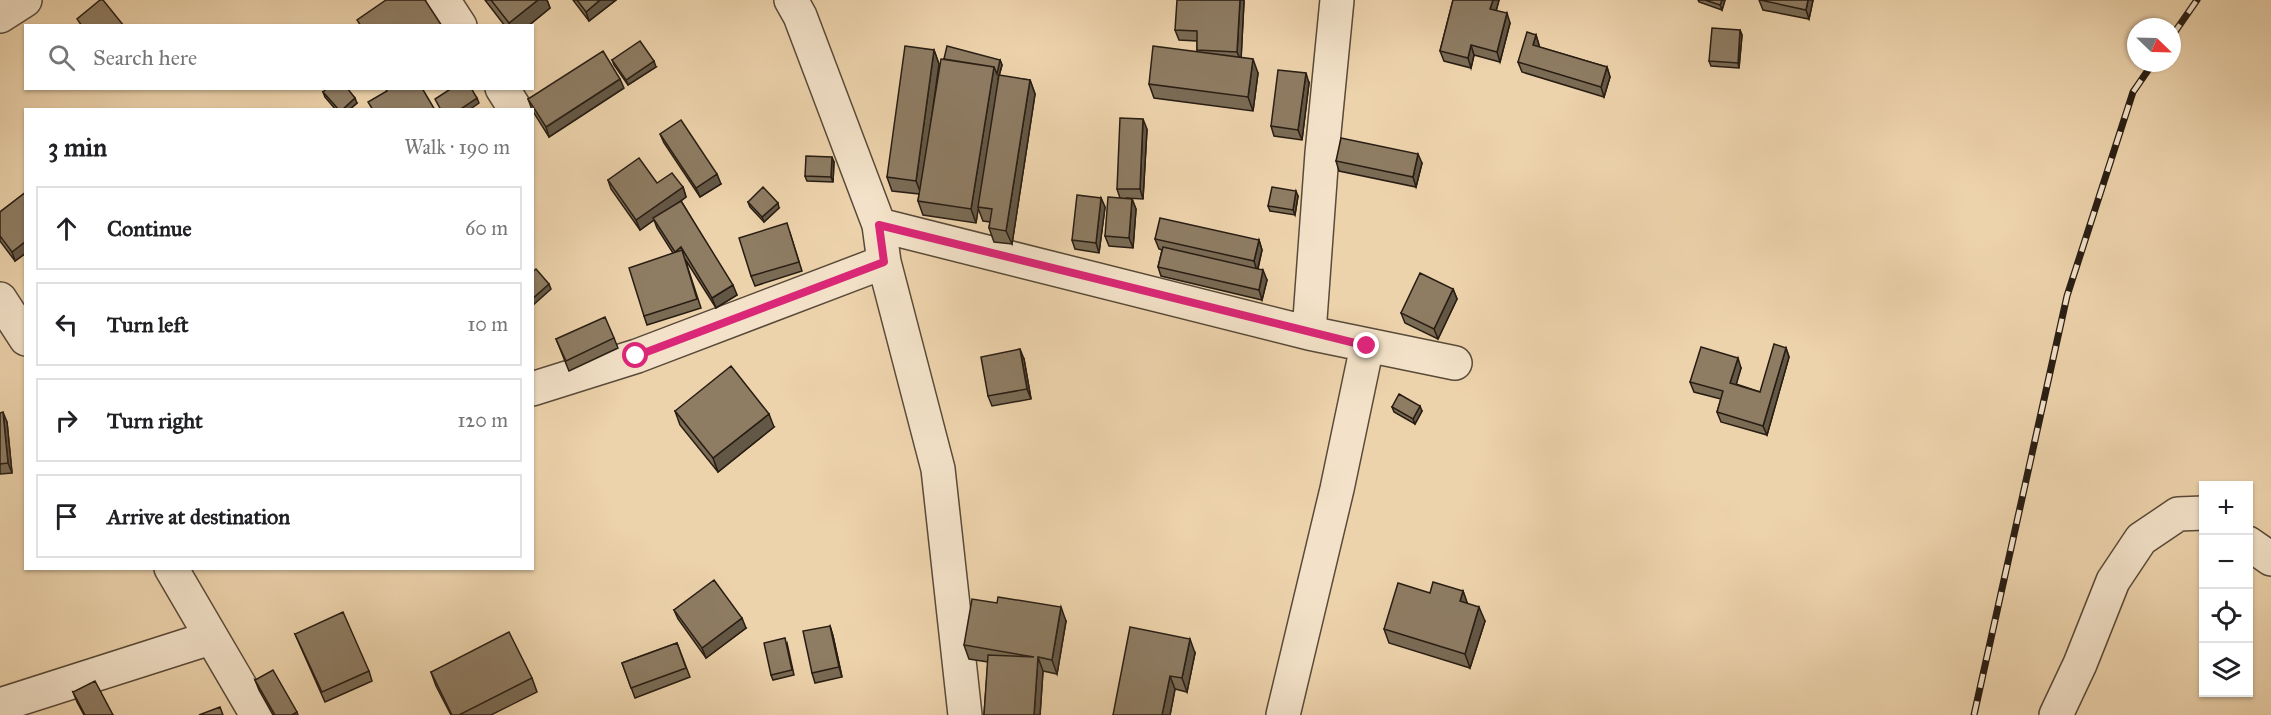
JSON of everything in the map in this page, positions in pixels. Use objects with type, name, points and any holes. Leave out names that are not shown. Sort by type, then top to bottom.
[{"type":"street","points":[[0,16],[25,0]]},
{"type":"street","points":[[444,0],[459,24]]},
{"type":"street","points":[[791,0],[800,16],[879,225],[884,262],[938,469],[965,715]]},
{"type":"street","points":[[1309,333],[1322,153],[1337,0]]},
{"type":"street","points":[[503,90],[515,108]]},
{"type":"street","points":[[879,225],[1309,333],[1455,363]]},
{"type":"street","points":[[534,388],[636,356],[884,262]]},
{"type":"street","points":[[0,299],[24,336]]},
{"type":"street","points":[[1282,715],[1337,489],[1367,346]]},
{"type":"street","points":[[2056,715],[2080,664],[2113,581],[2141,540],[2178,514],[2199,513]]},
{"type":"street","points":[[2253,546],[2271,559]]},
{"type":"street","points":[[172,570],[257,715]]},
{"type":"street","points":[[0,705],[210,638]]},
{"type":"building","points":[[103,0],[122,24],[81,24],[77,19]]},
{"type":"building","points":[[386,0],[425,0],[441,24],[360,24],[357,20]]},
{"type":"building","points":[[491,0],[538,0],[509,23]]},
{"type":"building","points":[[577,0],[600,0],[586,12]]},
{"type":"building","points":[[1177,0],[1240,0],[1237,52],[1197,50],[1197,31],[1175,30]]},
{"type":"building","points":[[1453,0],[1493,0],[1490,9],[1507,13],[1497,52],[1471,45],[1468,58],[1440,51]]},
{"type":"building","points":[[1705,0],[1722,0],[1720,5]]},
{"type":"building","points":[[1760,0],[1808,0],[1806,10]]},
{"type":"building","points":[[1712,28],[1740,30],[1738,63],[1709,61]]},
{"type":"building","points":[[1527,32],[1536,35],[1533,45],[1607,67],[1601,87],[1518,62]]},
{"type":"building","points":[[640,41],[654,61],[626,80],[612,60]]},
{"type":"building","points":[[905,46],[934,50],[916,181],[887,177]]},
{"type":"building","points":[[947,46],[1000,60],[997,74],[994,67],[944,59]]},
{"type":"building","points":[[1153,46],[1253,59],[1248,97],[1149,84]]},
{"type":"building","points":[[603,51],[620,79],[546,127],[528,99]]},
{"type":"building","points":[[941,59],[994,67],[971,209],[918,201]]},
{"type":"building","points":[[1278,70],[1306,73],[1298,130],[1271,126]]},
{"type":"building","points":[[999,75],[1030,80],[1006,231],[989,228],[992,209],[978,207]]},
{"type":"building","points":[[325,90],[349,90],[355,98],[344,108],[337,108],[323,92]]},
{"type":"building","points":[[423,90],[434,108],[372,108],[368,102],[387,91]]},
{"type":"building","points":[[449,90],[472,90],[477,98],[462,108],[440,108],[435,99]]},
{"type":"building","points":[[1120,118],[1143,119],[1140,189],[1117,189]]},
{"type":"building","points":[[681,120],[717,174],[696,188],[660,134]]},
{"type":"building","points":[[1341,138],[1418,154],[1413,177],[1336,161]]},
{"type":"building","points":[[806,156],[832,157],[831,177],[805,176]]},
{"type":"building","points":[[639,158],[657,183],[672,173],[683,187],[636,220],[608,180]]},
{"type":"building","points":[[763,187],[778,203],[762,217],[748,202]]},
{"type":"building","points":[[1272,187],[1296,191],[1293,210],[1268,206]]},
{"type":"building","points":[[24,194],[24,243],[12,252],[0,236],[0,212]]},
{"type":"building","points":[[1077,195],[1101,198],[1096,243],[1072,240]]},
{"type":"building","points":[[1108,197],[1132,199],[1129,238],[1105,236]]},
{"type":"building","points":[[681,201],[733,285],[712,298],[681,247],[675,252],[653,218]]},
{"type":"building","points":[[1160,218],[1259,240],[1254,261],[1155,239]]},
{"type":"building","points":[[787,223],[799,262],[751,276],[739,238]]},
{"type":"building","points":[[1163,247],[1263,270],[1259,290],[1158,267]]},
{"type":"building","points":[[682,250],[697,299],[644,316],[629,268]]},
{"type":"building","points":[[536,269],[549,284],[534,297],[534,270]]},
{"type":"building","points":[[1420,273],[1453,289],[1434,329],[1401,313]]},
{"type":"building","points":[[605,317],[614,338],[566,361],[556,339]]},
{"type":"building","points":[[1774,344],[1786,348],[1763,426],[1717,412],[1723,391],[1690,382],[1701,347],[1738,358],[1730,383],[1760,392]]},
{"type":"building","points":[[1020,349],[1027,389],[988,396],[981,357]]},
{"type":"building","points":[[731,366],[769,414],[713,458],[675,411]]},
{"type":"building","points":[[1399,394],[1420,406],[1413,419],[1392,407]]},
{"type":"building","points":[[3,412],[8,463],[0,464],[0,413]]},
{"type":"building","points":[[714,580],[742,618],[702,648],[674,610]]},
{"type":"building","points":[[1433,582],[1463,591],[1460,601],[1479,607],[1465,654],[1384,629],[1398,583],[1430,593]]},
{"type":"building","points":[[998,597],[1061,607],[1052,660],[1038,657],[1034,715],[984,715],[988,655],[1034,657],[964,645],[972,599],[997,603]]},
{"type":"building","points":[[343,612],[369,671],[322,692],[295,634]]},
{"type":"building","points":[[830,626],[839,667],[812,673],[803,631]]},
{"type":"building","points":[[1130,627],[1190,639],[1182,678],[1170,676],[1162,715],[1113,715]]},
{"type":"building","points":[[509,632],[532,678],[459,715],[452,715],[431,672]]},
{"type":"building","points":[[785,638],[792,670],[771,675],[764,643]]},
{"type":"building","points":[[677,643],[686,668],[631,688],[622,663]]},
{"type":"building","points":[[273,670],[297,712],[292,715],[275,715],[255,680]]},
{"type":"building","points":[[95,681],[113,715],[85,715],[73,692]]},
{"type":"building","points":[[220,707],[223,715],[199,715]]},
{"type":"railway","points":[[2181,23],[2197,0]]},
{"type":"railway","points":[[1974,715],[2067,296],[2133,92],[2147,72]]},
{"type":"route","points":[[636,356],[884,262],[879,225],[1367,346]]}]
